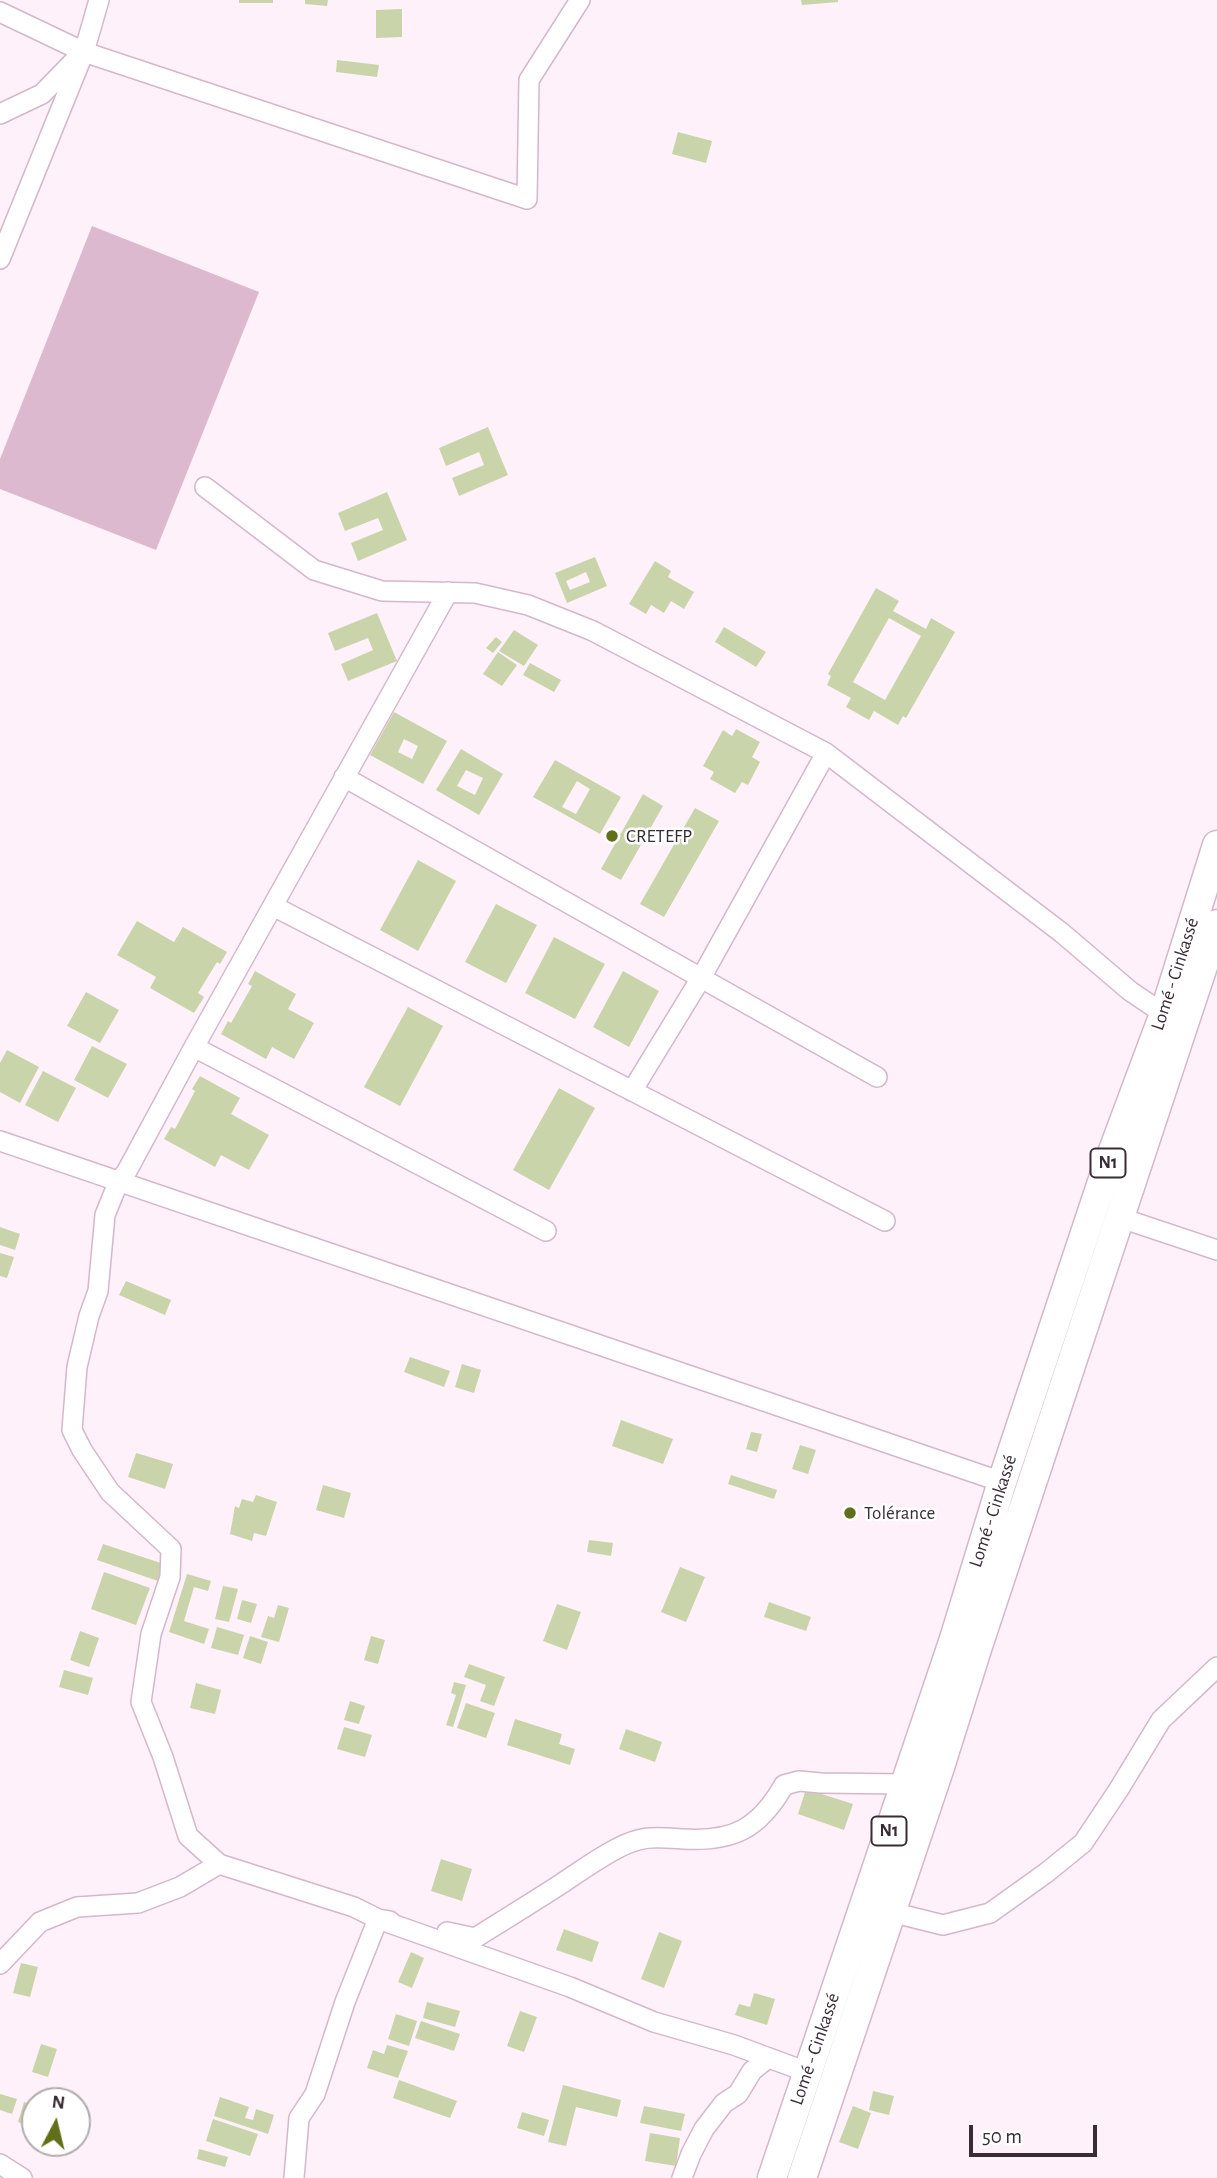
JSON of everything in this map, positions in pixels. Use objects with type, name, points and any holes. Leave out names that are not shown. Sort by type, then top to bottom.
[{"type":"highway","name":"Lomé - Cinkassé","points":[[806,2177],[834,2082],[1121,1218],[1217,845]]},
{"type":"highway","name":"Lomé - Cinkassé","points":[[772,2178],[953,1642],[1002,1482],[1108,1164],[1217,924]]},
{"type":"highway","points":[[807,2072],[834,2082]]},
{"type":"street","points":[[0,259],[84,52],[99,0]]},
{"type":"street","points":[[0,12],[84,52],[527,199],[528,80],[580,0]]},
{"type":"street","points":[[0,114],[42,94],[84,52]]},
{"type":"street","points":[[205,487],[314,570],[382,591],[475,593],[528,606],[593,631],[826,753],[1062,933],[1130,991],[1174,1017]]},
{"type":"street","points":[[448,592],[118,1183],[105,1215],[98,1291],[77,1367],[72,1430],[110,1492],[172,1549],[170,1577],[151,1634],[141,1702],[163,1757],[188,1836],[219,1864],[354,1907],[378,1919],[570,1987],[654,2022],[734,2045],[807,2072]]},
{"type":"street","points":[[632,1091],[701,978],[826,753]]},
{"type":"street","points":[[345,778],[877,1077]]},
{"type":"street","points":[[273,906],[885,1221]]},
{"type":"street","points":[[194,1047],[546,1231]]},
{"type":"street","points":[[0,1141],[1002,1482]]},
{"type":"street","points":[[1121,1218],[1217,1250]]},
{"type":"street","points":[[864,1905],[943,1925],[990,1913],[1083,1843],[1161,1720],[1217,1667]]},
{"type":"street","points":[[378,1919],[475,1938],[615,1849],[641,1838],[710,1838],[732,1836],[748,1829],[776,1799],[784,1785],[799,1781],[905,1784]]},
{"type":"street","points":[[0,1964],[40,1922],[77,1907],[138,1903],[180,1888],[219,1864]]},
{"type":"street","points":[[293,2178],[299,2118],[315,2094],[345,2001],[378,1919]]},
{"type":"street","points":[[682,2178],[704,2129],[724,2103],[738,2094],[752,2071],[768,2058]]},
{"type":"street","points":[[0,2164],[22,2178]]},
{"type":"shaded area","points":[[92,226],[259,292],[156,550],[0,489],[0,459]]},
{"type":"building","points":[[239,0],[273,0],[273,3],[239,3]]},
{"type":"building","points":[[305,0],[328,0],[327,6],[305,4]]},
{"type":"building","points":[[801,0],[838,0],[838,2],[802,5]]},
{"type":"building","points":[[402,9],[402,37],[376,38],[376,10]]},
{"type":"building","points":[[337,60],[379,65],[377,77],[336,72]]},
{"type":"building","points":[[678,132],[712,141],[706,163],[672,154]]},
{"type":"building","points":[[488,427],[508,475],[459,496],[452,478],[484,465],[479,452],[446,466],[439,448]]},
{"type":"building","points":[[387,492],[407,540],[358,561],[351,543],[383,530],[378,518],[345,531],[338,513]]},
{"type":"building","points":[[595,557],[607,586],[567,603],[555,573]],"holes":[[[586,572],[590,582],[570,590],[566,581]]]},
{"type":"building","points":[[655,561],[671,571],[668,577],[694,592],[684,609],[671,601],[664,613],[651,605],[646,614],[629,604]]},
{"type":"building","points":[[876,588],[899,601],[893,611],[926,629],[931,618],[955,632],[906,718],[903,716],[898,725],[874,711],[869,720],[846,707],[851,698],[827,685],[831,676],[828,674]],"holes":[[[889,618],[921,636],[885,700],[853,682]]]},
{"type":"building","points":[[377,613],[397,661],[348,681],[341,664],[373,650],[368,638],[335,651],[328,633]]},
{"type":"building","points":[[724,627],[766,652],[756,667],[715,642]]},
{"type":"building","points":[[514,630],[538,645],[524,666],[499,651]]},
{"type":"building","points":[[496,637],[502,642],[493,653],[486,648]]},
{"type":"building","points":[[498,652],[517,665],[502,686],[483,674]]},
{"type":"building","points":[[530,663],[561,680],[554,692],[523,675]]},
{"type":"building","points":[[394,712],[447,741],[423,784],[370,755]],"holes":[[[404,739],[418,746],[412,759],[398,752]]]},
{"type":"building","points":[[736,729],[760,742],[752,757],[760,762],[748,785],[742,782],[735,793],[710,779],[714,772],[703,766],[723,730],[732,736]]},
{"type":"building","points":[[461,749],[503,774],[479,815],[436,790]],"holes":[[[466,770],[483,778],[475,795],[457,786]]]},
{"type":"building","points":[[555,760],[621,797],[600,834],[533,797]],"holes":[[[577,781],[590,789],[576,814],[562,807]]]},
{"type":"building","points":[[643,794],[663,806],[621,880],[601,869]]},
{"type":"building","points":[[695,808],[719,821],[664,917],[640,904]]},
{"type":"building","points":[[418,860],[456,881],[418,951],[380,930]]},
{"type":"building","points":[[496,904],[537,925],[506,983],[465,962]]},
{"type":"building","points":[[137,921],[174,942],[183,927],[227,952],[220,964],[217,962],[198,993],[204,997],[194,1013],[150,988],[156,977],[117,955]]},
{"type":"building","points":[[554,937],[605,964],[575,1019],[525,993]]},
{"type":"building","points":[[255,971],[296,994],[288,1009],[314,1023],[294,1059],[272,1047],[266,1059],[221,1034],[228,1021],[231,1023],[252,986],[248,984]]},
{"type":"building","points":[[623,971],[659,991],[629,1047],[593,1027]]},
{"type":"building","points":[[86,992],[119,1010],[100,1043],[67,1026]]},
{"type":"building","points":[[408,1007],[443,1026],[400,1106],[364,1087]]},
{"type":"building","points":[[92,1046],[127,1064],[108,1098],[74,1080]]},
{"type":"building","points":[[7,1050],[39,1067],[20,1103],[0,1092],[0,1063]]},
{"type":"building","points":[[43,1071],[76,1088],[58,1122],[25,1105]]},
{"type":"building","points":[[200,1076],[240,1098],[231,1114],[269,1135],[249,1170],[221,1155],[215,1167],[164,1139],[171,1127],[175,1129]]},
{"type":"building","points":[[559,1088],[595,1108],[549,1190],[513,1170]]},
{"type":"building","points":[[0,1227],[20,1234],[15,1250],[0,1245]]},
{"type":"building","points":[[0,1253],[14,1257],[7,1278],[0,1276]]},
{"type":"building","points":[[126,1281],[171,1300],[165,1315],[119,1295]]},
{"type":"building","points":[[410,1357],[450,1371],[444,1387],[404,1372]]},
{"type":"building","points":[[462,1364],[481,1370],[474,1393],[455,1387]]},
{"type":"building","points":[[621,1420],[673,1439],[663,1464],[612,1446]]},
{"type":"building","points":[[751,1432],[762,1434],[757,1452],[746,1449]]},
{"type":"building","points":[[800,1445],[816,1450],[808,1474],[792,1469]]},
{"type":"building","points":[[136,1453],[173,1464],[165,1489],[128,1477]]},
{"type":"building","points":[[731,1475],[777,1490],[774,1499],[728,1484]]},
{"type":"building","points":[[323,1485],[351,1493],[344,1518],[316,1510]]},
{"type":"building","points":[[256,1495],[277,1502],[266,1536],[254,1533],[252,1541],[230,1534],[235,1506],[239,1508],[242,1499],[253,1502]]},
{"type":"building","points":[[589,1540],[613,1543],[611,1556],[587,1552]]},
{"type":"building","points":[[103,1544],[164,1564],[158,1581],[97,1560]]},
{"type":"building","points":[[680,1567],[705,1577],[686,1622],[661,1612]]},
{"type":"building","points":[[104,1572],[150,1588],[136,1625],[91,1609]]},
{"type":"building","points":[[187,1574],[211,1581],[208,1591],[194,1587],[184,1621],[209,1629],[204,1644],[169,1632]]},
{"type":"building","points":[[223,1586],[238,1589],[229,1622],[215,1619]]},
{"type":"building","points":[[242,1600],[257,1604],[251,1623],[237,1619]]},
{"type":"building","points":[[769,1602],[811,1617],[806,1631],[764,1617]]},
{"type":"building","points":[[557,1604],[581,1612],[567,1650],[543,1641]]},
{"type":"building","points":[[278,1605],[289,1608],[279,1642],[261,1637],[268,1616],[274,1618]]},
{"type":"building","points":[[217,1627],[244,1635],[238,1655],[211,1648]]},
{"type":"building","points":[[80,1631],[99,1638],[89,1667],[70,1660]]},
{"type":"building","points":[[250,1636],[268,1642],[261,1664],[243,1658]]},
{"type":"building","points":[[371,1636],[385,1640],[378,1664],[364,1660]]},
{"type":"building","points":[[469,1664],[505,1677],[494,1706],[480,1701],[486,1685],[464,1677]]},
{"type":"building","points":[[64,1670],[93,1678],[88,1695],[59,1687]]},
{"type":"building","points":[[454,1682],[466,1685],[453,1727],[446,1725],[456,1695],[451,1693]]},
{"type":"building","points":[[196,1683],[221,1690],[215,1714],[190,1708]]},
{"type":"building","points":[[350,1701],[365,1706],[359,1724],[344,1720]]},
{"type":"building","points":[[466,1703],[495,1713],[486,1738],[457,1728]]},
{"type":"building","points":[[515,1719],[562,1734],[559,1744],[575,1749],[570,1765],[507,1745]]},
{"type":"building","points":[[344,1727],[372,1735],[365,1757],[337,1749]]},
{"type":"building","points":[[626,1729],[662,1742],[655,1762],[619,1749]]},
{"type":"building","points":[[806,1789],[853,1804],[844,1830],[798,1814]]},
{"type":"building","points":[[441,1859],[472,1869],[462,1901],[431,1891]]},
{"type":"building","points":[[564,1929],[599,1942],[592,1962],[556,1950]]},
{"type":"building","points":[[659,1932],[682,1941],[664,1988],[641,1979]]},
{"type":"building","points":[[411,1952],[424,1958],[412,1988],[398,1982]]},
{"type":"building","points":[[21,1963],[38,1967],[30,1997],[13,1993]]},
{"type":"building","points":[[754,1993],[775,1999],[767,2025],[735,2015],[739,2004],[750,2007]]},
{"type":"building","points":[[427,2002],[460,2011],[455,2027],[423,2018]]},
{"type":"building","points":[[520,2011],[537,2017],[524,2052],[507,2046]]},
{"type":"building","points":[[396,2014],[417,2021],[409,2046],[388,2039]]},
{"type":"building","points":[[421,2021],[460,2034],[454,2051],[415,2038]]},
{"type":"building","points":[[41,2044],[57,2049],[48,2077],[32,2072]]},
{"type":"building","points":[[387,2045],[408,2051],[398,2078],[367,2068],[373,2050],[384,2054]]},
{"type":"building","points":[[399,2080],[457,2101],[450,2118],[393,2098]]},
{"type":"building","points":[[563,2085],[621,2100],[617,2117],[576,2107],[566,2146],[548,2142]]},
{"type":"building","points":[[873,2091],[894,2096],[889,2115],[869,2110]]},
{"type":"building","points":[[0,2094],[17,2099],[12,2114],[0,2110]]},
{"type":"building","points":[[220,2097],[249,2107],[245,2118],[253,2120],[256,2109],[274,2115],[268,2134],[214,2116]]},
{"type":"building","points":[[644,2106],[685,2114],[681,2131],[640,2123]]},
{"type":"building","points":[[853,2106],[871,2113],[858,2149],[839,2142]]},
{"type":"building","points":[[522,2112],[549,2120],[544,2136],[517,2128]]},
{"type":"building","points":[[213,2119],[258,2134],[250,2156],[206,2141]]},
{"type":"building","points":[[650,2133],[680,2138],[676,2166],[645,2161]]},
{"type":"building","points":[[199,2149],[228,2157],[225,2167],[197,2159]]},
{"type":"place","name":"CRETEFP","points":[[612,836]]},
{"type":"place","name":"Tolérance","points":[[850,1513]]}]
